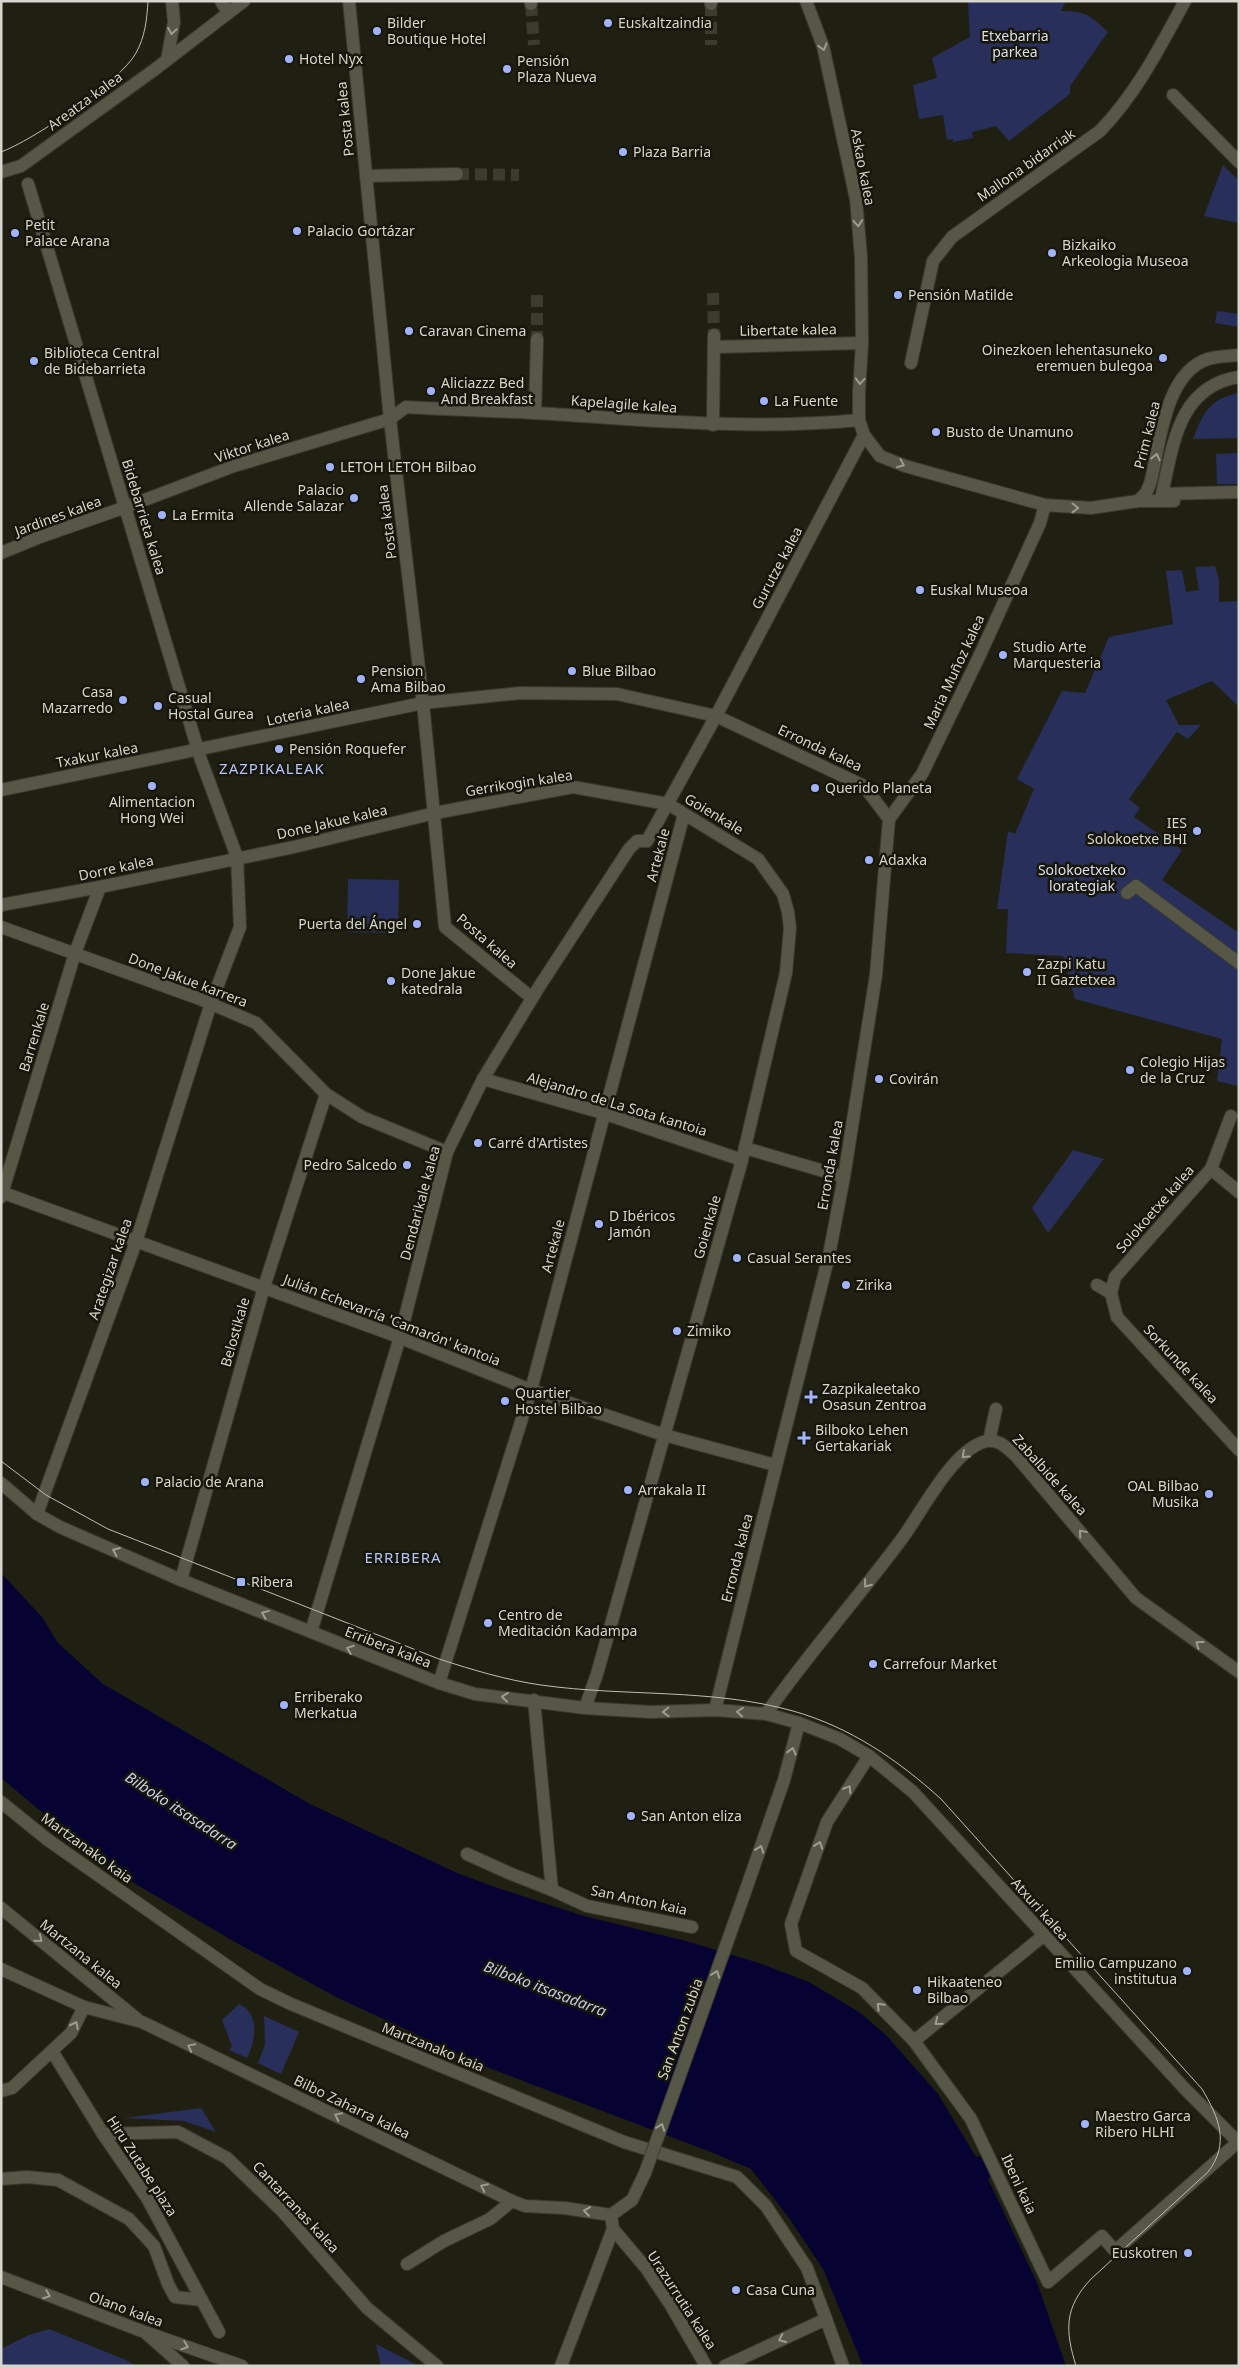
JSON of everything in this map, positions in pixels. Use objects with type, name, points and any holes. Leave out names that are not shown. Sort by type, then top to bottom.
[{"type":"street","points":[[167,60],[174,22],[172,1]]},
{"type":"street","points":[[221,1],[228,13]]},
{"type":"street","name":"Areatza kalea","points":[[1,172],[21,166],[167,60],[244,1]]},
{"type":"street","name":"Posta kalea","points":[[349,1],[390,419],[435,813],[445,927],[532,998]]},
{"type":"street","name":"Askao kalea","points":[[806,1],[823,46],[856,199],[861,258],[862,343],[859,392],[860,420],[864,435]]},
{"type":"street","name":"Mallona bidarriak","points":[[912,363],[933,261],[937,255],[952,237],[1100,132],[1121,110],[1163,42],[1185,1]]},
{"type":"street","points":[[1173,94],[1219,134],[1239,162]]},
{"type":"street","points":[[366,176],[457,174]]},
{"type":"street","name":"Bidebarrieta kalea","points":[[28,184],[199,750],[237,857],[240,927],[211,1003]]},
{"type":"street","points":[[535,413],[537,339]]},
{"type":"street","name":"Libertate kalea","points":[[713,425],[714,341],[862,343]]},
{"type":"street","name":"Prim kalea","points":[[1138,501],[1146,493],[1150,484],[1168,404],[1182,378],[1195,366],[1208,359],[1239,355]]},
{"type":"street","points":[[1239,377],[1212,386],[1196,398],[1182,417],[1175,435],[1162,494],[1239,492]]},
{"type":"street","name":"Kapelagile kalea","points":[[390,419],[406,408],[535,413],[713,425],[860,420]]},
{"type":"street","name":"Viktor kalea","points":[[126,507],[234,466],[390,419]]},
{"type":"street","points":[[864,435],[880,456],[905,466],[1045,505],[1091,508],[1138,501],[1239,498]]},
{"type":"street","name":"Gurutze kalea","points":[[668,804],[864,435]]},
{"type":"street","name":"Maria Muñoz kalea","points":[[889,819],[922,774],[978,659],[1040,523],[1045,505]]},
{"type":"street","name":"Jardines kalea","points":[[1,553],[40,537],[126,507]]},
{"type":"street","name":"Loteria kalea","points":[[199,750],[423,703],[520,693],[617,694],[716,716]]},
{"type":"street","name":"Erronda kalea","points":[[715,1710],[775,1465],[799,1380],[827,1265],[844,1177],[876,975],[889,819],[864,786],[716,716]]},
{"type":"street","name":"Txakur kalea","points":[[1,790],[199,750]]},
{"type":"street","name":"Gerrikogin kalea","points":[[435,813],[573,787],[668,804]]},
{"type":"street","name":"Goienkale","points":[[585,1708],[743,1154],[786,973],[790,928],[783,894],[758,859],[668,804]]},
{"type":"street","name":"Dendarikale kalea","points":[[311,1632],[400,1337],[447,1152],[483,1079],[532,998],[630,848],[637,841],[647,841],[668,804]]},
{"type":"street","name":"Done Jakue kalea","points":[[237,857],[294,847],[435,813]]},
{"type":"street","name":"Artekale","points":[[439,1683],[530,1390],[684,814]]},
{"type":"street","name":"Dorre kalea","points":[[1,905],[100,887],[237,857]]},
{"type":"street","points":[[1127,893],[1136,886],[1239,963]]},
{"type":"street","name":"Barrenkale","points":[[2,1193],[75,953],[100,887]]},
{"type":"street","name":"Done Jakue karrera","points":[[1,927],[211,1003],[256,1023],[326,1094],[362,1117],[447,1152]]},
{"type":"street","name":"Arategizar kalea","points":[[37,1514],[136,1242],[211,1003]]},
{"type":"street","name":"Alejandro de La Sota kantoia","points":[[483,1079],[743,1154],[844,1177]]},
{"type":"street","name":"Belostikale","points":[[181,1580],[264,1287],[326,1094]]},
{"type":"street","name":"Solokoetxe kalea","points":[[1111,1293],[1115,1277],[1211,1169],[1231,1116]]},
{"type":"street","points":[[1211,1169],[1239,1192]]},
{"type":"street","name":"Julián Echevarría 'Camarón' kantoia","points":[[2,1193],[400,1337],[530,1390],[664,1435],[775,1465]]},
{"type":"street","points":[[1097,1285],[1111,1293]]},
{"type":"street","name":"Sorkunde kalea","points":[[1111,1293],[1117,1317],[1237,1445]]},
{"type":"street","points":[[989,1441],[996,1409]]},
{"type":"street","name":"Zabalbide kalea","points":[[766,1714],[902,1539],[946,1476],[960,1459],[975,1446],[989,1441],[1001,1442],[1016,1456],[1136,1598],[1239,1672]]},
{"type":"street","name":"Erribera kalea","points":[[1,1483],[37,1514],[60,1527],[181,1580],[439,1683],[475,1694],[585,1708],[651,1712],[715,1710],[766,1714],[799,1723]]},
{"type":"street","points":[[534,1700],[552,1890]]},
{"type":"street","name":"Atxuri kalea","points":[[799,1723],[840,1739],[869,1756],[905,1784],[1185,2089],[1237,2139]]},
{"type":"street","name":"San Anton zubia","points":[[611,2215],[632,2200],[645,2173],[784,1780],[799,1723]]},
{"type":"street","name":"Ibeni kaia","points":[[869,1756],[827,1822],[790,1924],[796,1951],[862,1988],[914,2041],[972,2119],[1048,2282],[1102,2236],[1114,2251],[1237,2139]]},
{"type":"street","name":"Martzanako kaia","points":[[1,1802],[48,1840],[260,1989],[291,2004],[624,2142],[737,2177],[766,2206],[807,2268],[843,2366]]},
{"type":"street","name":"San Anton kaia","points":[[466,1854],[587,1906],[692,1927]]},
{"type":"street","name":"Martzana kalea","points":[[1,1908],[142,2022]]},
{"type":"street","points":[[914,2041],[1043,1936]]},
{"type":"street","name":"Bilbo Zaharra kalea","points":[[1,1969],[84,2007],[142,2022],[512,2201],[525,2206],[564,2208],[611,2215]]},
{"type":"street","points":[[1,2092],[12,2088],[71,2033],[84,2007]]},
{"type":"street","name":"Hiru Zutabe plaza","points":[[52,2051],[103,2134],[147,2198],[219,2332]]},
{"type":"street","name":"Cantarranas kalea","points":[[103,2134],[178,2132],[227,2158],[282,2211],[367,2308],[438,2366]]},
{"type":"street","points":[[1,2179],[27,2177],[58,2180],[128,2220],[154,2246],[168,2284],[175,2297],[202,2300]]},
{"type":"street","points":[[406,2264],[444,2241],[490,2219],[512,2201]]},
{"type":"street","points":[[561,2366],[612,2229],[611,2215]]},
{"type":"street","name":"Urazurrutia kalea","points":[[612,2229],[646,2268],[670,2304],[706,2366]]},
{"type":"street","name":"Olano kalea","points":[[1,2277],[145,2332],[242,2366]]},
{"type":"street","points":[[726,2366],[826,2319]]},
{"type":"street","points":[[145,2332],[183,2366]]},
{"type":"green space","name":"Etxebarria parkea","points":[[968,1],[1066,1],[1061,11],[1087,15],[1108,32],[1070,86],[1070,94],[1009,141],[996,126],[972,132],[973,138],[953,142],[953,139],[947,140],[943,115],[919,119],[913,85],[937,78],[932,58],[970,37]]},
{"type":"green space","points":[[1223,165],[1239,181],[1239,223],[1204,216]]},
{"type":"green space","points":[[1217,311],[1239,314],[1239,327],[1215,323]]},
{"type":"green space","points":[[1239,393],[1239,438],[1193,439],[1208,408],[1229,395]]},
{"type":"green space","points":[[1239,453],[1239,484],[1217,484],[1216,454]]},
{"type":"green space","name":"Solokoetxeko lorategiak","points":[[1215,566],[1219,579],[1219,602],[1239,601],[1239,707],[1212,681],[1166,700],[1179,725],[1201,725],[1188,739],[1177,732],[1129,799],[1140,808],[1134,817],[1182,850],[1162,880],[1239,933],[1238,1086],[1217,1081],[1222,1039],[1075,999],[1063,956],[1006,953],[1008,909],[997,909],[1008,831],[1015,834],[1034,789],[1017,779],[1062,691],[1085,693],[1109,637],[1173,624],[1166,571],[1182,570],[1186,592],[1199,590],[1195,567]]},
{"type":"green space","points":[[348,879],[399,880],[398,933],[347,932]]},
{"type":"green space","points":[[1073,1150],[1104,1159],[1048,1233],[1032,1208]]},
{"type":"green space","points":[[239,2004],[246,2008],[253,2021],[254,2036],[247,2058],[229,2050],[232,2046],[222,2020]]},
{"type":"green space","points":[[264,2016],[299,2032],[281,2074],[258,2063],[265,2045]]},
{"type":"green space","points":[[201,2108],[216,2132],[184,2121],[125,2118]]},
{"type":"green space","points":[[49,2329],[126,2360],[135,2366],[1,2366],[1,2349],[29,2335]]},
{"type":"green space","points":[[376,2344],[419,2366],[381,2366]]},
{"type":"water","name":"Bilboko itsasadarra","points":[[1,1573],[42,1617],[58,1643],[103,1684],[310,1804],[457,1873],[584,1916],[686,1941],[759,1963],[809,1982],[859,2012],[886,2035],[938,2094],[976,2157],[981,2156],[992,2175],[988,2179],[1038,2285],[1066,2366],[863,2366],[823,2269],[789,2218],[751,2169],[489,2068],[338,1998],[235,1942],[110,1869],[1,1778]]},
{"type":"tunnel","points":[[531,4],[534,45]]},
{"type":"tunnel","points":[[711,4],[711,45]]},
{"type":"tunnel","points":[[457,174],[519,175]]},
{"type":"tunnel","points":[[713,293],[714,335]]},
{"type":"tunnel","points":[[537,295],[537,339]]},
{"type":"tram line","points":[[1,152],[33,136],[74,109],[95,94],[127,65],[142,41],[148,1]]},
{"type":"tram line","points":[[1,1461],[46,1495],[108,1529],[439,1659],[490,1674],[541,1685],[573,1689],[731,1699],[793,1711],[834,1726],[872,1746],[925,1785],[941,1799],[1202,2089],[1213,2110],[1220,2131],[1219,2151],[1208,2172],[1091,2279],[1082,2290],[1071,2310],[1069,2320],[1070,2341],[1076,2366]]},
{"type":"place","name":"Euskaltzaindia","points":[[608,23]]},
{"type":"place","name":"Bilder Boutique Hotel","points":[[377,31]]},
{"type":"place","name":"Hotel Nyx","points":[[289,59]]},
{"type":"place","name":"Pensión Plaza Nueva","points":[[507,69]]},
{"type":"place","name":"Plaza Barria","points":[[623,152]]},
{"type":"place","name":"Palacio Gortázar","points":[[297,231]]},
{"type":"place","name":"Petit Palace Arana","points":[[15,233]]},
{"type":"place","name":"Bizkaiko Arkeologia Museoa","points":[[1052,253]]},
{"type":"place","name":"Pensión Matilde","points":[[898,295]]},
{"type":"place","name":"Caravan Cinema","points":[[409,331]]},
{"type":"place","name":"Oinezkoen lehentasuneko eremuen bulegoa","points":[[1163,358]]},
{"type":"place","name":"Biblioteca Central de Bidebarrieta","points":[[34,361]]},
{"type":"place","name":"Aliciazzz Bed And Breakfast","points":[[431,391]]},
{"type":"place","name":"La Fuente","points":[[764,401]]},
{"type":"place","name":"Busto de Unamuno","points":[[936,432]]},
{"type":"place","name":"LETOH LETOH Bilbao","points":[[330,467]]},
{"type":"place","name":"Palacio Allende Salazar","points":[[354,498]]},
{"type":"place","name":"La Ermita","points":[[162,515]]},
{"type":"place","name":"Euskal Museoa","points":[[920,590]]},
{"type":"place","name":"Studio Arte Marquesteria","points":[[1003,655]]},
{"type":"place","name":"Blue Bilbao","points":[[572,671]]},
{"type":"place","name":"Pension Ama Bilbao","points":[[361,679]]},
{"type":"place","name":"Casa Mazarredo","points":[[123,700]]},
{"type":"place","name":"Casual Hostal Gurea","points":[[158,706]]},
{"type":"place","name":"Pensión Roquefer","points":[[279,749]]},
{"type":"place","name":"Alimentacion Hong Wei","points":[[152,786]]},
{"type":"place","name":"Querido Planeta","points":[[815,788]]},
{"type":"place","name":"IES Solokoetxe BHI","points":[[1197,831]]},
{"type":"place","name":"Adaxka","points":[[869,860]]},
{"type":"place","name":"Puerta del Ángel","points":[[417,924]]},
{"type":"place","name":"Zazpi Katu II Gaztetxea","points":[[1027,972]]},
{"type":"place","name":"Done Jakue katedrala","points":[[391,981]]},
{"type":"place","name":"Colegio Hijas de la Cruz","points":[[1130,1070]]},
{"type":"place","name":"Covirán","points":[[879,1079]]},
{"type":"place","name":"Carré d'Artistes","points":[[478,1143]]},
{"type":"place","name":"Pedro Salcedo","points":[[407,1165]]},
{"type":"place","name":"D Ibéricos Jamón","points":[[599,1224]]},
{"type":"place","name":"Casual Serantes","points":[[737,1258]]},
{"type":"place","name":"Zirika","points":[[846,1285]]},
{"type":"place","name":"Zimiko","points":[[677,1331]]},
{"type":"place","name":"Zazpikaleetako Osasun Zentroa","points":[[811,1397]]},
{"type":"place","name":"Quartier Hostel Bilbao","points":[[505,1401]]},
{"type":"place","name":"Bilboko Lehen Gertakariak","points":[[804,1438]]},
{"type":"place","name":"Palacio de Arana","points":[[145,1482]]},
{"type":"place","name":"Arrakala II","points":[[628,1490]]},
{"type":"place","name":"OAL Bilbao Musika","points":[[1209,1494]]},
{"type":"place","name":"Ribera","points":[[241,1582]]},
{"type":"place","name":"Centro de Meditación Kadampa","points":[[488,1623]]},
{"type":"place","name":"Carrefour Market","points":[[873,1664]]},
{"type":"place","name":"Erriberako Merkatua","points":[[284,1705]]},
{"type":"place","name":"San Anton eliza","points":[[631,1816]]},
{"type":"place","name":"Emilio Campuzano institutua","points":[[1187,1971]]},
{"type":"place","name":"Hikaateneo Bilbao","points":[[917,1990]]},
{"type":"place","name":"Maestro Garca Ribero HLHI","points":[[1085,2124]]},
{"type":"place","name":"Euskotren","points":[[1188,2253]]},
{"type":"place","name":"Casa Cuna","points":[[736,2290]]},
{"type":"district","name":"ZAZPIKALEAK","points":[[272,769]]},
{"type":"district","name":"ERRIBERA","points":[[403,1558]]}]
